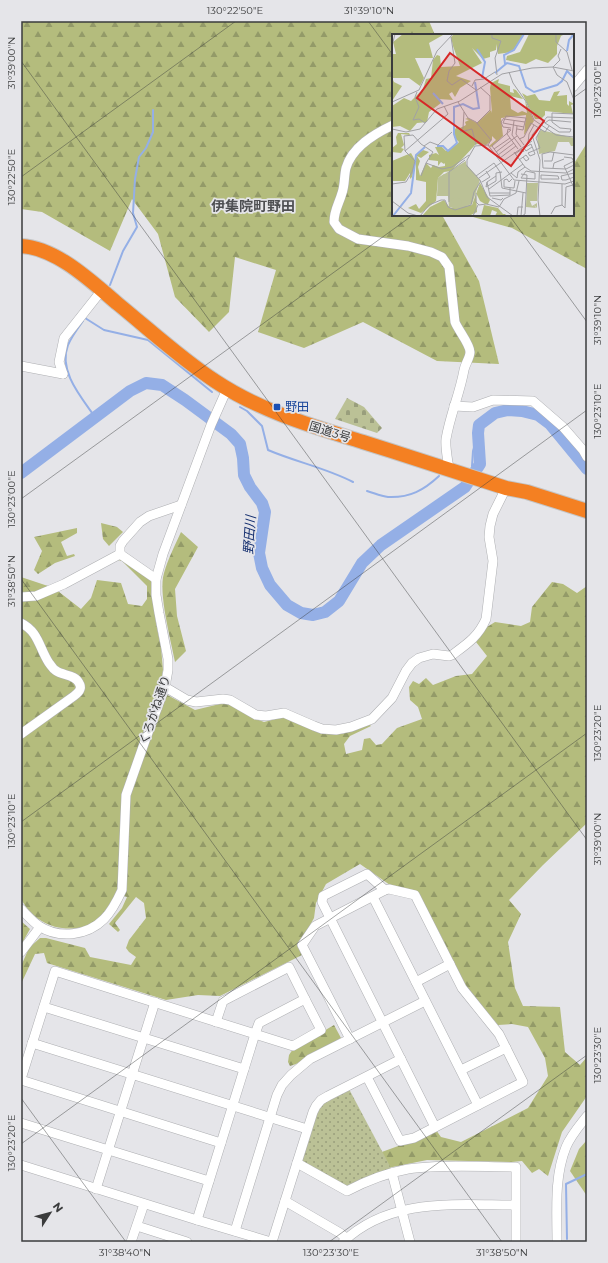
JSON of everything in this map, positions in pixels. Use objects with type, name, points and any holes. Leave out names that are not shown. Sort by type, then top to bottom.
[{"type":"highway","name":"国道3号","points":[[21,246],[37,249],[63,260],[214,381],[246,399],[306,425],[506,488],[527,492],[587,511]]},
{"type":"street","points":[[574,86],[587,70]]},
{"type":"street","points":[[392,126],[355,150],[346,168],[342,192],[336,207],[334,222],[339,229],[358,239],[408,246],[431,252],[442,258],[449,268],[455,322],[470,348],[470,354],[465,366],[462,383],[454,406],[446,440],[449,470]]},
{"type":"street","points":[[21,366],[63,374],[59,362],[64,338],[102,290]]},
{"type":"street","name":"くろがね通り","points":[[21,909],[30,919],[40,926],[60,934],[69,935],[96,926],[104,919],[116,903],[122,890],[126,795],[165,687],[168,670],[168,659],[157,601],[156,579],[163,554],[181,505],[211,425],[227,389]]},
{"type":"street","points":[[454,406],[473,407],[494,400],[533,401],[563,427],[585,455]]},
{"type":"street","points":[[165,687],[187,700],[196,702],[223,699],[230,700],[256,714],[266,716],[284,713],[322,729],[336,730],[368,721],[392,698],[406,671],[412,663],[419,658],[433,654],[452,655],[472,640],[482,628],[486,619],[492,561],[489,537],[490,526],[493,514],[506,488]]},
{"type":"street","points":[[120,554],[120,546],[123,541],[140,522],[149,516],[181,505]]},
{"type":"street","points":[[120,554],[156,579]]},
{"type":"street","points":[[21,597],[36,596],[64,584],[120,554]]},
{"type":"street","points":[[21,623],[28,627],[38,638],[44,656],[55,671],[75,678],[80,683],[80,688],[79,692],[74,696],[21,734]]},
{"type":"street","points":[[385,890],[367,874],[323,896],[322,902],[435,1127]]},
{"type":"street","points":[[350,1039],[302,945],[315,926],[385,890],[389,889],[415,895],[462,988],[499,1034],[523,1082],[414,1138],[400,1141],[367,1077]]},
{"type":"street","points":[[373,897],[478,1105]]},
{"type":"street","points":[[21,952],[40,926]]},
{"type":"street","points":[[416,982],[450,964]]},
{"type":"street","points":[[216,1022],[223,1001],[289,967],[321,1030],[293,1046],[216,1022],[155,1002],[55,971],[21,1080],[221,1144]]},
{"type":"street","points":[[197,1220],[259,1023],[305,999]]},
{"type":"street","points":[[235,1231],[277,1095],[282,1085],[290,1075],[310,1059],[425,1001]]},
{"type":"street","points":[[96,1189],[155,1002]]},
{"type":"street","points":[[44,1007],[244,1070]]},
{"type":"street","points":[[32,1043],[307,1129]]},
{"type":"street","points":[[460,1070],[506,1048]]},
{"type":"street","points":[[21,1165],[144,1204],[272,1242],[307,1129],[316,1106],[321,1100],[401,1059]]},
{"type":"street","points":[[557,1242],[558,1172],[567,1146],[575,1131],[587,1116]]},
{"type":"street","points":[[21,1123],[209,1181]]},
{"type":"street","points":[[297,1162],[347,1190],[364,1182],[407,1169],[428,1167],[516,1167],[516,1242]]},
{"type":"street","points":[[392,1173],[410,1242]]},
{"type":"street","points":[[285,1201],[340,1233],[345,1240],[367,1225],[402,1210],[436,1206],[515,1205]]},
{"type":"street","points":[[131,1242],[144,1204]]},
{"type":"street","points":[[136,1226],[187,1242]]},
{"type":"green space","points":[[21,21],[429,21],[435,34],[392,34],[392,216],[443,216],[479,281],[499,364],[437,361],[363,322],[304,348],[258,332],[276,270],[235,257],[229,312],[209,332],[175,297],[158,234],[132,199],[110,251],[42,212],[21,209]]},
{"type":"green space","points":[[587,143],[587,269],[512,228],[470,216],[574,216],[574,163]]},
{"type":"green space","points":[[347,398],[364,407],[382,428],[377,433],[335,419]]},
{"type":"green space","points":[[101,523],[117,527],[123,532],[109,546],[103,539]]},
{"type":"green space","points":[[77,528],[77,533],[61,542],[67,556],[74,554],[75,556],[55,563],[38,574],[34,570],[42,551],[34,537]]},
{"type":"green space","points":[[181,532],[198,547],[175,589],[177,616],[186,651],[175,662],[164,604],[163,582],[164,573]]},
{"type":"green space","points":[[115,558],[125,558],[152,582],[163,670],[160,691],[195,710],[228,702],[253,718],[264,722],[283,717],[317,732],[342,734],[369,724],[371,726],[350,736],[344,744],[346,754],[362,750],[364,739],[370,738],[376,745],[382,744],[397,728],[422,719],[418,707],[410,700],[409,687],[413,681],[419,684],[426,678],[433,685],[456,676],[472,674],[487,656],[476,642],[487,627],[495,622],[521,626],[530,622],[532,607],[552,582],[563,584],[577,593],[587,586],[587,823],[509,900],[521,914],[508,942],[515,988],[523,1006],[560,1007],[565,1052],[580,1065],[587,1057],[587,1096],[562,1132],[548,1176],[539,1169],[532,1173],[522,1161],[427,1160],[373,1171],[379,1153],[436,1130],[441,1137],[461,1142],[528,1108],[548,1076],[545,1058],[528,1027],[512,1024],[498,1025],[465,986],[418,893],[390,885],[360,864],[326,884],[316,903],[314,918],[298,947],[302,955],[220,996],[198,995],[166,1000],[47,963],[44,953],[35,954],[21,984],[21,966],[29,948],[40,938],[46,938],[85,948],[90,957],[131,965],[136,957],[126,948],[129,940],[146,918],[144,903],[136,897],[115,923],[120,930],[118,932],[109,924],[122,908],[127,897],[116,894],[103,914],[94,922],[78,928],[61,928],[38,919],[26,907],[21,899],[21,577],[54,588],[81,609],[91,598],[97,580],[121,583],[128,604],[142,606],[147,599],[147,586],[122,561]]},
{"type":"green space","points":[[21,921],[30,929],[21,945]]},
{"type":"green space","points":[[334,1025],[341,1038],[290,1066],[288,1062],[289,1055],[293,1049]]},
{"type":"green space","points":[[349,1089],[392,1170],[346,1187],[303,1162],[301,1157],[316,1111],[321,1104]]},
{"type":"green space","points":[[587,1140],[587,1196],[570,1171],[579,1149]]},
{"type":"waterway","points":[[110,285],[123,251],[137,227],[133,213],[135,179],[139,157],[146,148],[153,132],[153,110]]},
{"type":"waterway","points":[[85,318],[104,330],[148,340],[212,392]]},
{"type":"waterway","points":[[83,321],[68,345],[66,364],[72,383],[95,417]]},
{"type":"waterway","name":"野田川","points":[[21,473],[130,391],[146,383],[162,385],[231,434],[240,444],[244,475],[250,487],[262,503],[265,512],[259,553],[262,568],[270,585],[287,605],[301,613],[313,615],[325,612],[339,601],[362,563],[381,545],[465,487],[480,464],[478,433],[479,425],[495,413],[508,410],[522,411],[538,415],[550,424],[587,469]]},
{"type":"waterway","points":[[240,407],[247,411],[262,426],[268,450],[353,482]]},
{"type":"waterway","points":[[472,466],[473,451],[478,433]]},
{"type":"waterway","name":"野田川","points":[[577,456],[582,454]]},
{"type":"waterway","points":[[367,491],[388,497],[403,496],[422,489],[439,476]]},
{"type":"waterway","points":[[567,1239],[566,1184],[587,1174]]},
{"type":"place","name":"野田","points":[[277,407]]},
{"type":"district","name":"伊集院町野田","points":[[253,206]]}]
